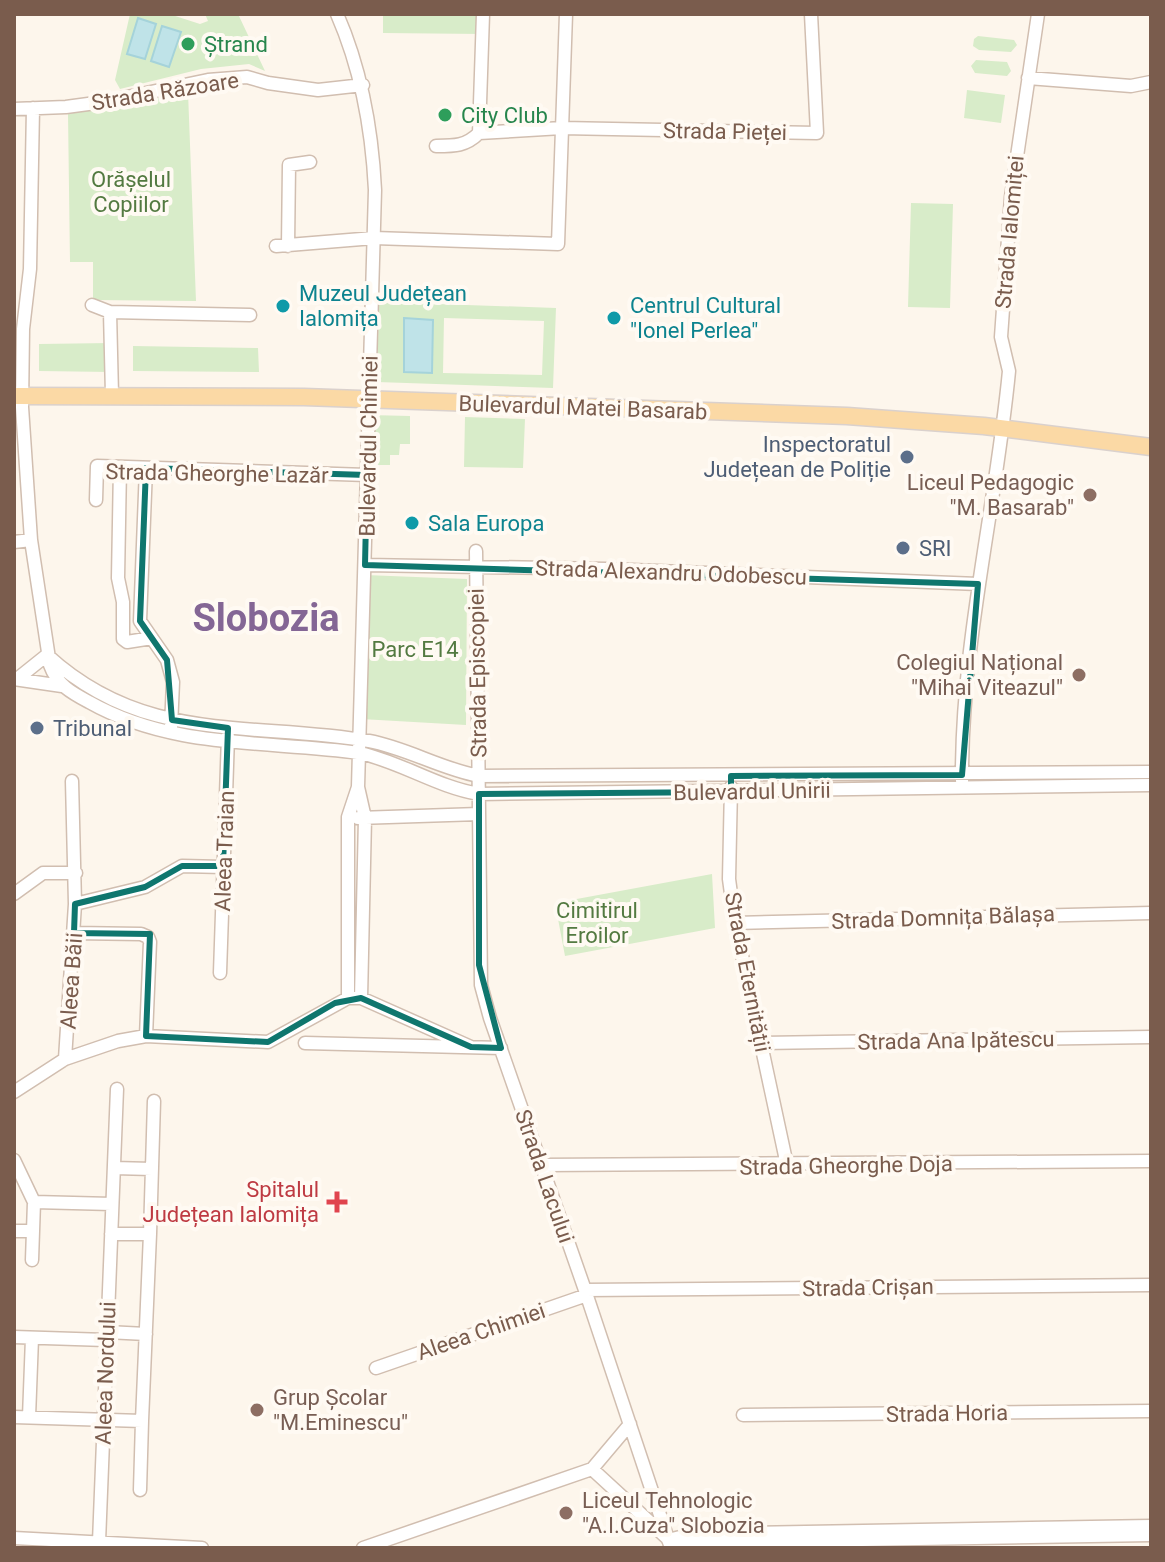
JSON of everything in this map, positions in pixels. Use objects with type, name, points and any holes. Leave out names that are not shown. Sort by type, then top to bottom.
[{"type":"main road","name":"Bulevardul Matei Basarab","points":[[18,396],[369,400],[847,416],[1002,428],[1151,447]]},
{"type":"street","name":"Bulevardul Chimiei","points":[[337,14],[363,85],[374,167],[360,747],[358,787],[348,817],[348,998]]},
{"type":"street","points":[[436,146],[461,146],[470,143],[479,133],[483,14]]},
{"type":"street","points":[[310,162],[289,165],[282,246],[374,238],[558,244],[566,14]]},
{"type":"street","name":"Strada Pieței","points":[[562,128],[817,133],[811,14]]},
{"type":"street","name":"Strada Ialomiței","points":[[962,782],[962,726],[978,584],[1009,371],[1001,337],[1001,316],[1011,197],[1038,14]]},
{"type":"street","name":"Strada Răzoare","points":[[14,109],[103,102],[221,79],[247,77],[318,90],[363,85]]},
{"type":"street","points":[[1028,78],[1131,86],[1151,82]]},
{"type":"street","points":[[33,108],[30,256],[18,396],[31,540],[47,655],[54,675],[62,686]]},
{"type":"street","points":[[479,133],[562,128]]},
{"type":"street","points":[[14,256],[30,256]]},
{"type":"street","points":[[92,305],[110,312],[250,315]]},
{"type":"street","points":[[110,312],[112,395]]},
{"type":"street","name":"Strada Gheorghe Lazăr","points":[[96,500],[97,466],[367,475]]},
{"type":"street","points":[[120,467],[118,578],[123,602],[123,639],[135,642],[152,638]]},
{"type":"street","points":[[146,468],[140,621],[167,660],[173,682],[171,735]]},
{"type":"street","points":[[14,542],[31,540]]},
{"type":"street","name":"Strada Episcopiei","points":[[476,551],[479,794]]},
{"type":"street","name":"Strada Alexandru Odobescu","points":[[365,565],[602,569],[978,584]]},
{"type":"street","points":[[15,679],[47,655]]},
{"type":"street","points":[[47,655],[72,677],[108,698],[172,720],[360,747]]},
{"type":"street","points":[[15,679],[62,686],[118,717],[171,735],[228,743],[360,747]]},
{"type":"street","name":"Aleea Traian","points":[[220,973],[229,729]]},
{"type":"street","name":"Bulevardul Unirii","points":[[360,747],[378,743],[452,770],[479,776],[731,776],[1151,785]]},
{"type":"street","name":"Bulevardul Unirii","points":[[360,747],[455,789],[479,794],[731,792],[1151,772]]},
{"type":"street","name":"Strada Eternității","points":[[731,776],[729,879],[735,923],[787,1165]]},
{"type":"street","name":"Aleea Băii","points":[[65,1059],[76,873],[72,781]]},
{"type":"street","name":"Bulevardul Chimiei","points":[[358,787],[365,818],[361,998]]},
{"type":"street","name":"Strada Lacului","points":[[479,794],[479,965],[488,1011],[670,1544]]},
{"type":"street","points":[[348,817],[479,814]]},
{"type":"street","name":"Aleea Băii","points":[[75,904],[145,887],[182,866],[223,867]]},
{"type":"street","points":[[14,894],[43,873],[76,873]]},
{"type":"street","name":"Strada Domnița Bălașa","points":[[735,923],[1151,913]]},
{"type":"street","points":[[74,933],[141,934],[148,937],[146,1036]]},
{"type":"street","points":[[14,1092],[65,1059],[118,1041],[146,1036],[268,1042],[348,998],[361,998],[471,1047]]},
{"type":"street","name":"Strada Ana Ipătescu","points":[[762,1043],[1151,1037]]},
{"type":"street","points":[[305,1043],[501,1048]]},
{"type":"street","name":"Aleea Nordului","points":[[99,1542],[117,1089]]},
{"type":"street","points":[[140,1490],[154,1101]]},
{"type":"street","points":[[14,1160],[34,1202],[32,1260]]},
{"type":"street","name":"Strada Gheorghe Doja","points":[[542,1165],[1151,1161]]},
{"type":"street","points":[[114,1168],[152,1169]]},
{"type":"street","points":[[34,1202],[112,1204]]},
{"type":"street","points":[[14,1231],[33,1231]]},
{"type":"street","points":[[111,1234],[150,1234]]},
{"type":"street","name":"Strada Crișan","points":[[586,1292],[1151,1285]]},
{"type":"street","name":"Aleea Chimiei","points":[[376,1368],[586,1292]]},
{"type":"street","points":[[14,1337],[146,1334]]},
{"type":"street","points":[[29,1417],[32,1338]]},
{"type":"street","name":"Strada Horia","points":[[743,1415],[1151,1411]]},
{"type":"street","points":[[14,1417],[142,1421]]},
{"type":"street","points":[[363,1548],[592,1469],[630,1424]]},
{"type":"street","points":[[592,1469],[656,1527],[670,1544]]},
{"type":"street","points":[[670,1544],[692,1534],[1151,1526]]},
{"type":"street","points":[[670,1544],[1151,1535]]},
{"type":"street","points":[[14,1538],[202,1548]]},
{"type":"highlighted area","points":[[146,468],[367,475],[365,565],[978,584],[962,775],[731,776],[731,792],[479,794],[479,965],[501,1048],[471,1047],[361,998],[335,1003],[268,1042],[146,1036],[150,934],[74,933],[75,904],[145,887],[182,866],[223,866],[228,728],[172,720],[167,660],[140,621]]},
{"type":"green space","name":"Ștrand","points":[[130,14],[169,14],[200,24],[208,21],[205,14],[238,14],[265,71],[249,64],[201,69],[120,89],[115,80]]},
{"type":"green space","points":[[383,14],[483,14],[482,34],[383,33]]},
{"type":"green space","points":[[978,36],[1014,40],[1017,45],[1011,52],[979,50],[973,46]]},
{"type":"green space","points":[[976,60],[1007,62],[1011,71],[1007,76],[975,73],[971,66]]},
{"type":"green space","points":[[967,90],[1005,95],[1001,123],[964,118]]},
{"type":"green space","name":"Orășelul Copiilor","points":[[188,92],[196,301],[93,300],[93,262],[70,262],[68,114]]},
{"type":"green space","points":[[911,203],[953,204],[950,308],[908,307]]},
{"type":"green space","points":[[379,302],[556,308],[553,388],[377,382]],"holes":[[[444,318],[544,321],[542,375],[443,373]],[[404,319],[433,320],[432,373],[404,372]]]},
{"type":"green space","points":[[111,343],[110,372],[39,371],[39,344]]},
{"type":"green space","points":[[133,346],[258,348],[259,372],[133,371]]},
{"type":"green space","points":[[369,415],[410,416],[410,444],[400,444],[399,455],[390,455],[390,465],[368,465]]},
{"type":"green space","points":[[465,417],[525,419],[523,468],[464,467]]},
{"type":"green space","name":"Parc E14","points":[[365,575],[467,579],[466,725],[361,719]]},
{"type":"green space","name":"Cimitirul Eroilor","points":[[712,874],[715,928],[565,956],[555,903]]},
{"type":"water","points":[[138,18],[156,24],[145,59],[127,54]]},
{"type":"water","points":[[162,26],[181,32],[169,67],[151,61]]},
{"type":"water","points":[[404,318],[433,320],[432,373],[404,372]]},
{"type":"place","name":"Ștrand","points":[[188,44]]},
{"type":"place","name":"City Club","points":[[445,115]]},
{"type":"place","name":"Muzeul Județean Ialomița","points":[[283,306]]},
{"type":"place","name":"Centrul Cultural \"Ionel Perlea\"","points":[[614,318]]},
{"type":"place","name":"Inspectoratul Județean de Poliție","points":[[907,457]]},
{"type":"place","name":"Liceul Pedagogic \"M. Basarab\"","points":[[1090,495]]},
{"type":"place","name":"Sala Europa","points":[[412,523]]},
{"type":"place","name":"SRI","points":[[903,548]]},
{"type":"place","name":"Colegiul Național \"Mihai Viteazul\"","points":[[1079,675]]},
{"type":"place","name":"Tribunal","points":[[37,728]]},
{"type":"place","name":"Spitalul Județean Ialomița","points":[[337,1202]]},
{"type":"place","name":"Grup Școlar \"M.Eminescu\"","points":[[257,1410]]},
{"type":"place","name":"Liceul Tehnologic \"A.I.Cuza\" Slobozia","points":[[566,1513]]},
{"type":"district","name":"Slobozia","points":[[266,618]]}]
